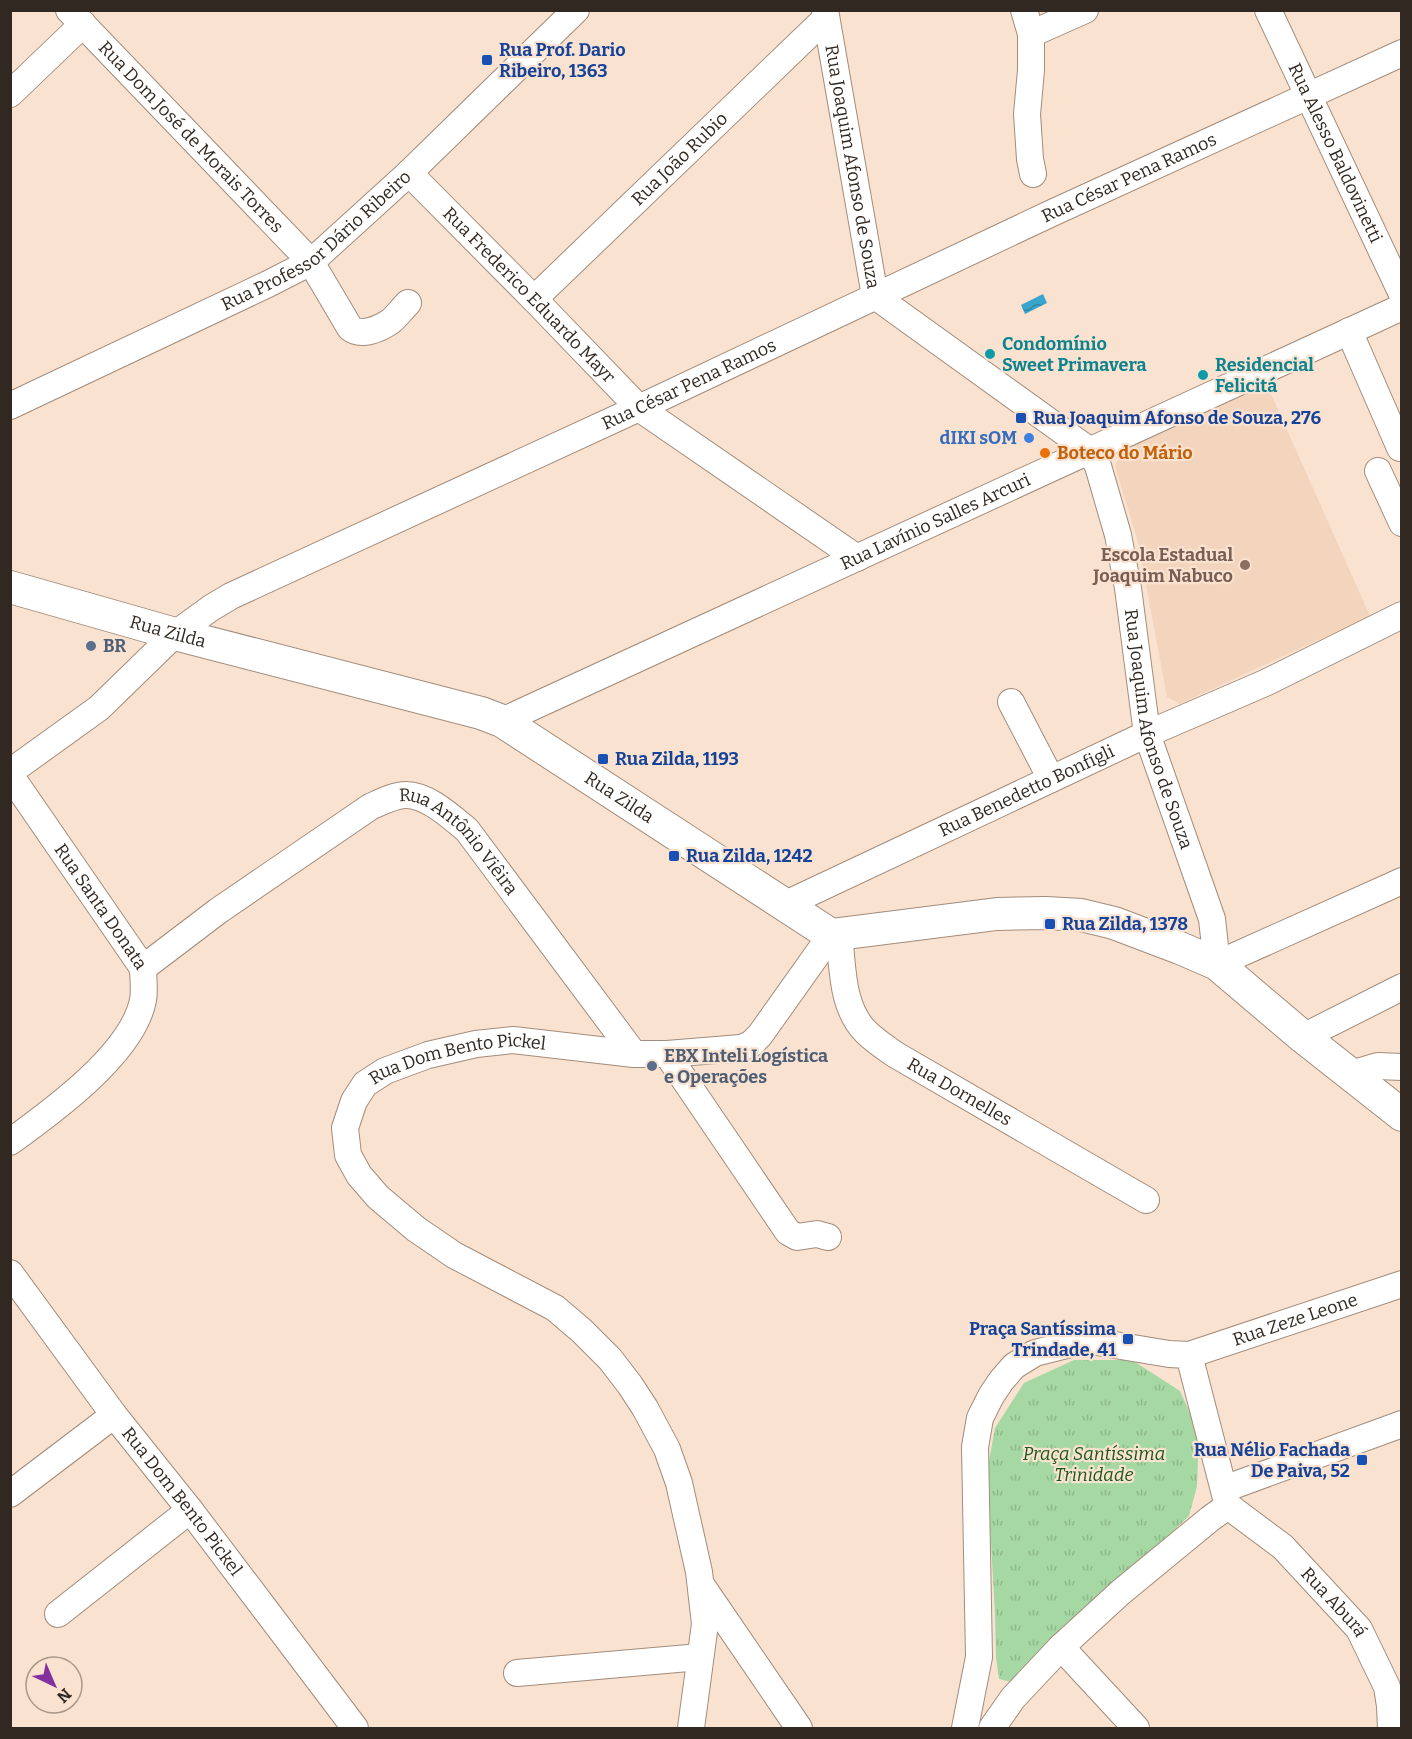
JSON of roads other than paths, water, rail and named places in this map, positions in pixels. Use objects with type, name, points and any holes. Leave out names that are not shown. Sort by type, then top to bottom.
[{"type":"main road","name":"Rua Zilda","points":[[10,588],[175,634],[482,713],[502,721],[784,905],[835,935]]},
{"type":"main road","points":[[835,935],[998,914],[1081,915],[1114,923],[1217,964],[1303,1037],[1401,1115]]},
{"type":"street","name":"Rua Professor Dário Ribeiro","points":[[10,406],[311,262],[409,173],[554,21],[576,10]]},
{"type":"street","points":[[1034,174],[1030,159],[1028,114],[1031,69],[1028,22],[1085,10]]},
{"type":"street","name":"Rua Alesso Baldovinetti","points":[[1268,10],[1401,294]]},
{"type":"street","name":"Rua Joaquim Afonso de Souza","points":[[826,14],[875,296],[1089,450],[1098,466],[1118,535],[1128,588],[1147,735],[1212,919],[1217,964]]},
{"type":"street","name":"Rua João Rubio","points":[[534,298],[826,14]]},
{"type":"street","points":[[10,94],[76,17]]},
{"type":"street","name":"Rua Dom José de Morais Torres","points":[[76,17],[311,262],[350,328],[363,333],[383,325],[391,321],[408,303]]},
{"type":"street","name":"Rua César Pena Ramos","points":[[10,773],[99,708],[175,634],[211,608],[231,597],[1052,213],[1401,53]]},
{"type":"street","name":"Rua Frederico Eduardo Mayr","points":[[409,173],[534,298],[639,408],[856,558]]},
{"type":"street","name":"Rua Lavínio Salles Arcuri","points":[[502,721],[1401,307]]},
{"type":"street","points":[[1349,331],[1400,448]]},
{"type":"street","points":[[1378,471],[1401,523]]},
{"type":"street","name":"Rua Benedetto Bonfigli","points":[[784,905],[1051,779],[1264,683],[1401,615]]},
{"type":"street","points":[[1011,702],[1051,779]]},
{"type":"street","name":"Rua Santa Donata","points":[[10,773],[143,968],[144,999],[137,1020],[115,1053],[35,1124],[10,1142]]},
{"type":"street","name":"Rua Antônio Viêira","points":[[143,968],[218,911],[370,807],[407,795],[424,800],[445,811],[466,830],[634,1054]]},
{"type":"street","points":[[1217,964],[1401,880]]},
{"type":"street","name":"Rua Dom Bento Pickel","points":[[691,1728],[705,1624],[699,1572],[679,1483],[667,1449],[640,1400],[610,1359],[555,1308],[454,1254],[416,1229],[378,1197],[359,1175],[348,1155],[345,1128],[354,1101],[364,1084],[385,1071],[428,1055],[476,1044],[513,1040],[634,1054],[667,1054],[741,1048],[751,1044],[760,1035],[835,935]]},
{"type":"street","name":"Rua Dornelles","points":[[835,935],[846,993],[853,1013],[866,1032],[896,1055],[1146,1200]]},
{"type":"street","points":[[1303,1037],[1401,987]]},
{"type":"street","points":[[667,1054],[788,1232],[797,1237],[817,1234],[828,1238]]},
{"type":"street","points":[[1351,1074],[1378,1066],[1401,1067]]},
{"type":"street","name":"Rua Dom Bento Pickel","points":[[10,1273],[114,1415],[355,1728]]},
{"type":"street","name":"Rua Zeze Leone","points":[[1189,1355],[1401,1284]]},
{"type":"street","points":[[965,1728],[979,1657],[975,1447],[980,1418],[991,1396],[1014,1366],[1024,1359],[1052,1348],[1079,1342],[1097,1342],[1169,1354],[1189,1355],[1226,1497]]},
{"type":"street","points":[[10,1494],[114,1415]]},
{"type":"street","points":[[992,1728],[1013,1698],[1061,1647],[1120,1592],[1211,1518],[1226,1497],[1401,1424]]},
{"type":"street","name":"Rua Aburá","points":[[1226,1497],[1283,1547],[1359,1629],[1386,1687],[1391,1728]]},
{"type":"street","points":[[58,1614],[189,1510]]},
{"type":"street","points":[[700,1583],[799,1728]]},
{"type":"street","points":[[1061,1647],[1136,1728]]},
{"type":"street","points":[[979,1657],[984,1678],[989,1687],[994,1692],[1013,1698]]},
{"type":"street","points":[[517,1673],[700,1658]]},
{"type":"water","points":[[1043,294],[1047,303],[1025,314],[1021,305]]},
{"type":"place","name":"Rua Prof. Dario Ribeiro, 1363","points":[[487,60]]},
{"type":"place","name":"Condomínio Sweet Primavera","points":[[990,354]]},
{"type":"place","name":"Residencial Felicitá","points":[[1203,375]]},
{"type":"place","name":"Rua Joaquim Afonso de Souza, 276","points":[[1021,418]]},
{"type":"place","name":"dIKI sOM","points":[[1029,438]]},
{"type":"place","name":"Boteco do Mário","points":[[1045,453]]},
{"type":"place","name":"Escola Estadual Joaquim Nabuco","points":[[1245,565]]},
{"type":"place","name":"BR","points":[[91,646]]},
{"type":"place","name":"Rua Zilda, 1193","points":[[603,759]]},
{"type":"place","name":"Rua Zilda, 1242","points":[[674,856]]},
{"type":"place","name":"Rua Zilda, 1378","points":[[1050,924]]},
{"type":"place","name":"EBX Inteli Logística e Operações","points":[[652,1066]]},
{"type":"place","name":"Praça Santíssima Trindade, 41","points":[[1128,1339]]},
{"type":"place","name":"Rua Nélio Fachada De Paiva, 52","points":[[1362,1460]]},
{"type":"park label","name":"Praça Santíssima Trinidade","points":[[1094,1464]]}]
